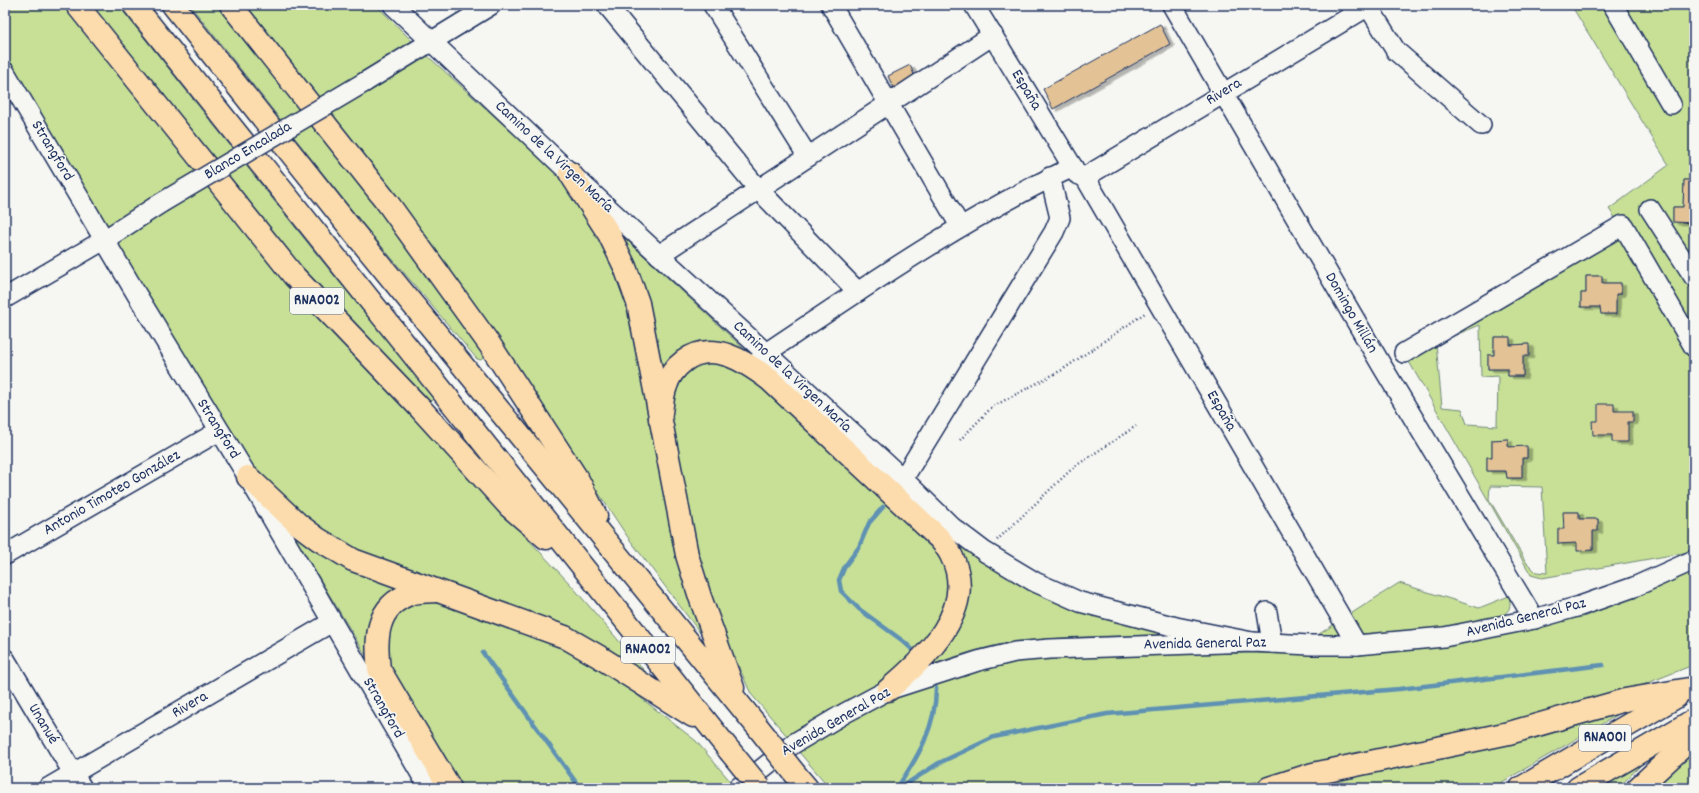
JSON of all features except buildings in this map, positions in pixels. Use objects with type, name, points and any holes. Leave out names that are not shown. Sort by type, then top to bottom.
[{"type":"highway","name":"RNA002","points":[[77,5],[294,276],[420,408],[510,507],[585,571]]},
{"type":"highway","name":"RNA002","points":[[134,5],[760,788]]},
{"type":"highway","name":"RNA002","points":[[173,5],[352,230],[757,726],[801,782]]},
{"type":"highway","name":"RNA002","points":[[230,5],[386,202],[490,345],[578,480],[612,549]]},
{"type":"highway","points":[[570,172],[609,234],[638,303],[687,555],[700,598],[739,704]]},
{"type":"highway","points":[[660,419],[666,386],[676,368],[691,356],[706,352],[723,353],[760,360],[770,380],[940,539],[948,551],[956,570],[958,590],[955,608],[947,626],[934,645],[918,664],[888,690]]},
{"type":"highway","points":[[248,477],[285,514],[335,550],[370,567],[565,637],[711,728]]},
{"type":"highway","points":[[436,591],[412,594],[397,600],[386,610],[379,627],[371,670],[450,788]]},
{"type":"highway","points":[[1270,788],[1314,774],[1509,733],[1625,700],[1691,687]]},
{"type":"highway","name":"RNA001","points":[[1521,788],[1691,687]]},
{"type":"highway","name":"RNA001","points":[[1578,788],[1694,720]]},
{"type":"highway","points":[[1638,788],[1694,736]]},
{"type":"highway","points":[[1270,788],[1276,788]]},
{"type":"street","name":"Camino de la Virgen María","points":[[393,5],[431,43],[659,255],[760,360],[903,479],[952,527],[985,552],[1034,582],[1080,602],[1176,627],[1252,642]]},
{"type":"street","name":"Blanco Encalada","points":[[5,298],[104,240],[161,203],[431,43],[491,5]]},
{"type":"street","points":[[607,5],[758,189],[858,292]]},
{"type":"street","points":[[713,5],[808,157]]},
{"type":"street","points":[[831,5],[960,226]]},
{"type":"street","name":"España","points":[[974,5],[1159,304],[1357,644]]},
{"type":"street","name":"Domingo Millán","points":[[1172,5],[1382,366],[1534,619]]},
{"type":"street","points":[[1613,5],[1671,104]]},
{"type":"street","points":[[1369,6],[1396,51],[1481,125]]},
{"type":"street","name":"Rivera","points":[[760,360],[858,292],[960,226],[1050,177],[1078,173],[1223,93],[1369,6]]},
{"type":"street","points":[[659,255],[993,35]]},
{"type":"street","name":"Strangford","points":[[5,72],[104,240],[248,477],[332,622],[371,670],[430,788]]},
{"type":"street","points":[[903,479],[1054,232],[1060,218],[1050,177]]},
{"type":"street","points":[[1650,209],[1694,277]]},
{"type":"street","points":[[1404,353],[1623,225],[1694,347]]},
{"type":"street","name":"Antonio Timoteo González","points":[[5,555],[219,431]]},
{"type":"street","points":[[948,551],[965,536]]},
{"type":"street","name":"Avenida General Paz","points":[[738,788],[793,744],[888,690],[978,661],[1015,652],[1066,648],[1252,642],[1310,645],[1357,644],[1444,637],[1534,619],[1580,606],[1627,589],[1694,560]]},
{"type":"street","points":[[1267,612],[1272,643]]},
{"type":"street","name":"Rivera","points":[[48,788],[77,781],[332,622]]},
{"type":"street","name":"Unanué","points":[[5,659],[77,781]]},
{"type":"path","points":[[960,440],[992,407],[1062,370],[1159,304]]},
{"type":"path","points":[[985,552],[1074,467],[1136,426]]},
{"type":"green space","points":[[5,5],[65,5],[287,282],[571,585],[666,696],[607,652],[356,554],[320,533],[255,469],[222,421],[5,53]]},
{"type":"green space","points":[[89,5],[118,5],[319,257],[433,396],[433,400],[427,400],[302,271]]},
{"type":"green space","points":[[190,5],[219,5],[380,208],[482,354],[483,358],[481,360],[477,359],[362,223]]},
{"type":"green space","points":[[241,5],[376,5],[421,50],[566,181],[618,270],[716,654],[627,536],[497,340]]},
{"type":"green space","points":[[1571,5],[1694,5],[1694,180],[1684,180],[1683,207],[1673,207],[1673,222],[1694,223],[1694,551],[1542,578],[1531,575],[1404,353],[1618,222],[1609,209],[1669,165]],"holes":[[[1586,276],[1602,276],[1602,283],[1621,283],[1621,294],[1616,294],[1616,314],[1601,314],[1600,307],[1581,307],[1581,293],[1586,293]],[[1480,325],[1481,377],[1498,376],[1497,426],[1467,424],[1462,409],[1442,407],[1436,343]],[[1494,337],[1509,337],[1510,345],[1528,344],[1529,356],[1523,356],[1523,376],[1508,376],[1508,369],[1488,369],[1488,355],[1494,355]],[[1508,439],[1508,447],[1527,447],[1527,458],[1522,458],[1522,478],[1507,478],[1506,471],[1487,471],[1487,457],[1492,457],[1492,440]],[[1490,486],[1542,487],[1547,573],[1536,572],[1526,562],[1489,499]],[[1564,512],[1579,512],[1579,519],[1598,519],[1598,530],[1593,531],[1593,550],[1578,551],[1577,543],[1558,544],[1558,530],[1564,529]]]},
{"type":"green space","points":[[615,229],[754,358],[704,342],[685,347],[670,360],[658,376]]},
{"type":"green space","points":[[713,360],[748,372],[933,544],[943,560],[950,588],[939,627],[884,682],[827,712],[787,736],[751,694],[706,593],[669,418],[673,393],[683,371],[699,361]]},
{"type":"green space","points":[[288,526],[404,586],[385,602],[372,616],[367,633],[368,659]]},
{"type":"green space","points":[[955,540],[1175,634],[1071,637],[1030,640],[980,649],[930,665],[968,570],[962,553]]},
{"type":"green space","points":[[1694,569],[1693,665],[1625,692],[1561,712],[1242,785],[1235,788],[830,788],[798,751],[836,728],[893,699],[980,670],[1016,662],[1052,658],[1129,655],[1251,653],[1359,655],[1413,650],[1460,643],[1586,616]]},
{"type":"green space","points":[[1399,583],[1479,608],[1509,596],[1510,607],[1502,616],[1449,627],[1405,632],[1316,636]]},
{"type":"green space","points":[[432,600],[562,645],[600,666],[696,741],[731,782],[724,788],[459,788],[388,667],[385,636],[399,610],[414,602]]},
{"type":"green space","points":[[1626,710],[1492,788],[1338,788],[1318,782]]},
{"type":"green space","points":[[1694,743],[1694,788],[1645,788]]},
{"type":"green space","points":[[1651,755],[1618,788],[1595,788]]},
{"type":"waterway","points":[[883,507],[869,523],[859,547],[845,566],[839,580],[841,591],[859,609],[903,641],[915,652]]},
{"type":"waterway","points":[[483,653],[580,788]]},
{"type":"waterway","points":[[900,788],[939,763],[994,737],[1107,714],[1399,689],[1603,665]]},
{"type":"waterway","points":[[897,788],[919,753],[929,729],[933,716],[936,688]]}]
